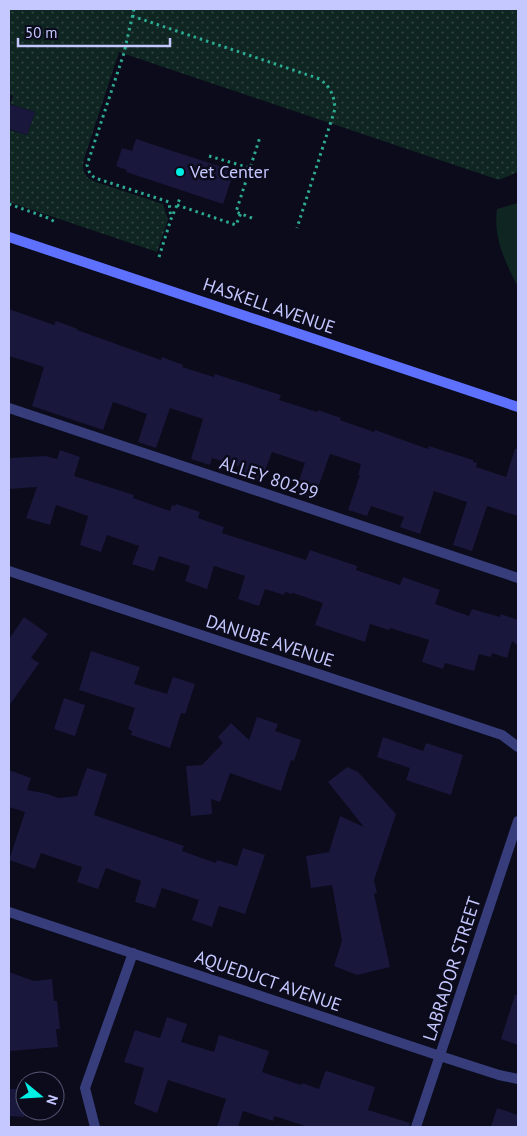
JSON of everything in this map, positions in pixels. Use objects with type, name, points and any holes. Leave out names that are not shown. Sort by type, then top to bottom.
[{"type":"main road","name":"HASKELL AVENUE","points":[[9,237],[518,407]]},
{"type":"street","name":"ALLEY 80299","points":[[9,408],[518,578]]},
{"type":"street","name":"DANUBE AVENUE","points":[[9,571],[502,735],[518,747]]},
{"type":"street","name":"LABRADOR STREET","points":[[416,1127],[518,821]]},
{"type":"street","name":"AQUEDUCT AVENUE","points":[[9,912],[440,1056],[500,1075],[518,1078]]},
{"type":"street","points":[[95,1127],[86,1088],[133,953]]},
{"type":"path","points":[[134,9],[124,53],[87,165],[90,174],[95,178],[169,202],[171,218]]},
{"type":"path","points":[[132,16],[320,79],[332,90],[336,109],[297,228]]},
{"type":"path","points":[[252,218],[236,212],[260,137]]},
{"type":"path","points":[[209,156],[250,168]]},
{"type":"path","points":[[159,257],[171,218],[181,196]]},
{"type":"path","points":[[9,204],[48,218],[56,223]]},
{"type":"path","points":[[177,205],[236,225],[241,214]]},
{"type":"green space","points":[[9,9],[518,9],[518,172],[499,180],[119,52],[84,159],[83,169],[87,177],[93,181],[163,204],[168,220],[157,252],[9,202],[9,124],[12,125],[10,130],[27,135],[35,112],[10,104],[13,96],[9,94]]},
{"type":"green space","points":[[518,203],[518,287],[501,250],[496,220],[497,209]]},
{"type":"building","points":[[9,104],[35,112],[27,135],[9,129]]},
{"type":"building","name":"Vet Center","points":[[136,139],[234,171],[223,204],[126,172],[127,170],[116,166],[122,148],[132,151]]},
{"type":"building","points":[[9,309],[54,325],[56,321],[161,360],[162,357],[183,365],[182,367],[214,377],[215,374],[281,395],[279,400],[317,412],[318,410],[341,418],[340,420],[428,449],[429,446],[473,460],[473,462],[477,463],[476,467],[506,477],[515,449],[518,449],[518,516],[487,506],[472,551],[453,545],[467,502],[434,491],[420,534],[400,527],[404,517],[371,506],[367,516],[348,510],[360,475],[358,475],[361,464],[330,454],[314,499],[295,492],[305,463],[272,452],[261,481],[242,474],[244,468],[212,458],[210,465],[191,459],[203,419],[170,408],[156,448],[138,442],[147,414],[113,402],[103,430],[32,406],[44,367],[9,356]]},
{"type":"building","points":[[60,450],[80,457],[74,476],[134,495],[133,498],[170,511],[172,505],[175,506],[176,504],[200,512],[198,518],[224,527],[222,533],[306,560],[310,550],[357,566],[356,570],[400,585],[403,577],[440,590],[435,604],[469,616],[472,609],[500,617],[501,614],[518,620],[518,646],[512,641],[507,658],[492,653],[491,657],[479,654],[474,671],[445,663],[443,669],[422,662],[429,640],[370,624],[365,642],[315,625],[323,603],[293,593],[285,592],[284,595],[265,589],[259,606],[238,599],[245,576],[214,566],[207,589],[185,581],[190,566],[159,556],[154,571],[132,564],[139,546],[107,535],[101,552],[80,545],[88,516],[56,505],[50,525],[26,518],[37,487],[9,489],[9,458],[46,456],[57,459]]},
{"type":"building","points":[[24,617],[48,634],[31,658],[39,663],[9,706],[9,639]]},
{"type":"building","points":[[91,651],[140,667],[134,684],[167,694],[173,677],[195,684],[185,714],[181,713],[170,748],[131,735],[132,731],[128,729],[135,708],[79,690]]},
{"type":"building","points":[[64,698],[85,705],[75,736],[54,729]]},
{"type":"building","points":[[257,717],[278,724],[275,731],[301,740],[294,761],[291,760],[281,791],[230,773],[220,802],[211,799],[212,814],[191,816],[186,766],[202,765],[223,743],[218,737],[231,723],[249,740]]},
{"type":"building","points":[[383,737],[423,751],[426,743],[463,755],[451,795],[406,780],[410,768],[377,757]]},
{"type":"building","points":[[347,767],[358,772],[396,814],[374,880],[377,893],[374,894],[390,967],[357,975],[334,966],[342,941],[332,885],[311,888],[306,856],[329,852],[340,816],[364,827],[328,782]]},
{"type":"building","points":[[87,768],[107,774],[94,815],[184,846],[182,851],[216,863],[217,860],[237,866],[243,848],[265,855],[245,914],[219,906],[212,927],[192,920],[199,900],[162,888],[155,908],[135,902],[141,881],[106,868],[98,889],[77,882],[82,867],[41,853],[35,869],[9,860],[25,812],[9,807],[9,770],[31,778],[27,790],[58,798],[77,796]]},
{"type":"building","points":[[9,972],[34,981],[52,979],[54,1001],[57,1001],[60,1029],[56,1029],[58,1047],[9,1051]]},
{"type":"building","points":[[515,995],[518,995],[518,1045],[501,1039]]},
{"type":"building","points":[[167,1017],[187,1024],[181,1042],[214,1052],[219,1035],[269,1051],[262,1072],[319,1089],[327,1071],[375,1087],[368,1110],[410,1123],[409,1127],[308,1127],[274,1116],[273,1121],[243,1111],[238,1127],[217,1127],[226,1099],[168,1080],[157,1113],[134,1104],[144,1068],[124,1062],[135,1030],[160,1038]]},
{"type":"building","points":[[9,1089],[15,1089],[15,1116],[9,1116]]},
{"type":"building","points":[[497,1108],[518,1115],[518,1127],[491,1127]]},
{"type":"place","name":"Vet Center","points":[[180,172]]}]
